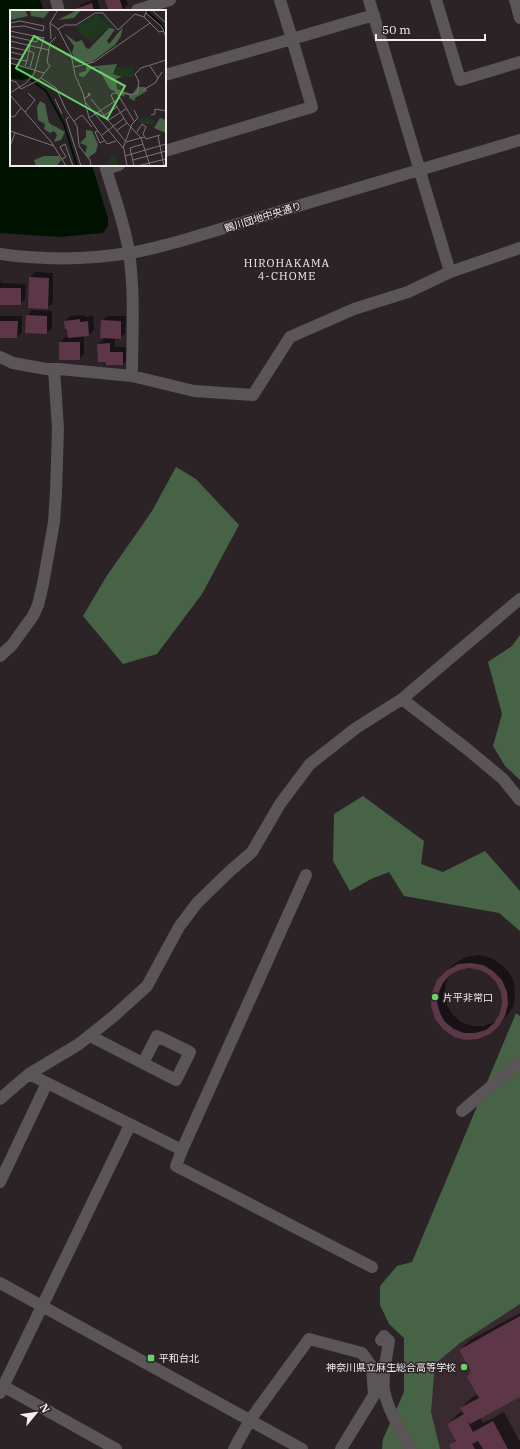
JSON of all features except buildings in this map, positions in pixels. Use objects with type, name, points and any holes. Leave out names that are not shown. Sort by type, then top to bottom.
[{"type":"street","points":[[56,0],[59,10]]},
{"type":"street","points":[[136,7],[170,0]]},
{"type":"street","points":[[166,151],[312,107],[280,0]]},
{"type":"street","points":[[369,0],[450,272]]},
{"type":"street","points":[[436,0],[460,80],[520,62]]},
{"type":"street","points":[[515,0],[520,18]]},
{"type":"street","points":[[166,75],[374,15]]},
{"type":"street","name":"鶴川団地中央通り","points":[[0,254],[80,258],[129,253],[177,242],[520,140]]},
{"type":"street","points":[[105,167],[129,253],[132,278],[132,376]]},
{"type":"street","points":[[0,356],[13,363],[54,369],[132,376],[194,391],[253,395],[290,337],[354,309],[408,292],[450,272],[520,248]]},
{"type":"street","points":[[0,656],[12,645],[33,616],[38,605],[54,522],[58,429],[54,369]]},
{"type":"street","points":[[0,1099],[29,1074],[90,1036],[147,986],[179,927],[197,903],[252,852],[280,804],[310,764],[356,728],[402,699],[520,599]]},
{"type":"street","points":[[402,699],[467,748],[504,780],[520,800]]},
{"type":"street","points":[[306,875],[178,1148],[176,1166],[372,1267]]},
{"type":"street","points":[[90,1036],[143,1063]]},
{"type":"street","points":[[462,1111],[520,1062]]},
{"type":"street","points":[[29,1074],[178,1148]]},
{"type":"street","points":[[0,1182],[47,1083]]},
{"type":"street","points":[[116,1449],[2,1390],[130,1125]]},
{"type":"street","points":[[0,1283],[302,1449]]},
{"type":"street","points":[[381,1340],[384,1336],[389,1341],[385,1394],[395,1421],[411,1449]]},
{"type":"street","points":[[234,1449],[250,1420],[309,1339],[362,1352],[368,1356],[372,1367],[374,1395],[341,1449]]},
{"type":"shaded area","points":[[0,0],[40,0],[44,10],[10,10],[10,166],[92,166],[108,218],[108,226],[103,233],[59,237],[0,233]]},
{"type":"shaded area","name":"神奈川県立麻生総合高等学校","points":[[520,1290],[520,1449],[433,1449],[409,1346]]},
{"type":"green space","points":[[176,467],[196,479],[239,525],[202,594],[157,654],[123,664],[83,616],[106,577],[152,511]]},
{"type":"green space","points":[[520,635],[520,780],[505,766],[493,746],[502,714],[488,662],[512,646]]},
{"type":"green space","points":[[363,796],[424,841],[421,864],[443,872],[485,851],[520,891],[520,931],[499,913],[404,896],[389,872],[371,879],[350,891],[333,861],[334,814]]},
{"type":"green space","points":[[516,1013],[520,1016],[520,1304],[460,1343],[435,1364],[431,1412],[440,1449],[382,1449],[383,1439],[404,1392],[404,1338],[389,1324],[380,1305],[380,1286],[397,1266],[412,1262]]},
{"type":"place","name":"片平非常口","points":[[435,997]]},
{"type":"place","name":"平和台北","points":[[151,1358]]},
{"type":"place","name":"神奈川県立麻生総合高等学校","points":[[464,1367]]},
{"type":"district","name":"HIROHAKAMA 4-CHOME","points":[[287,269]]}]
